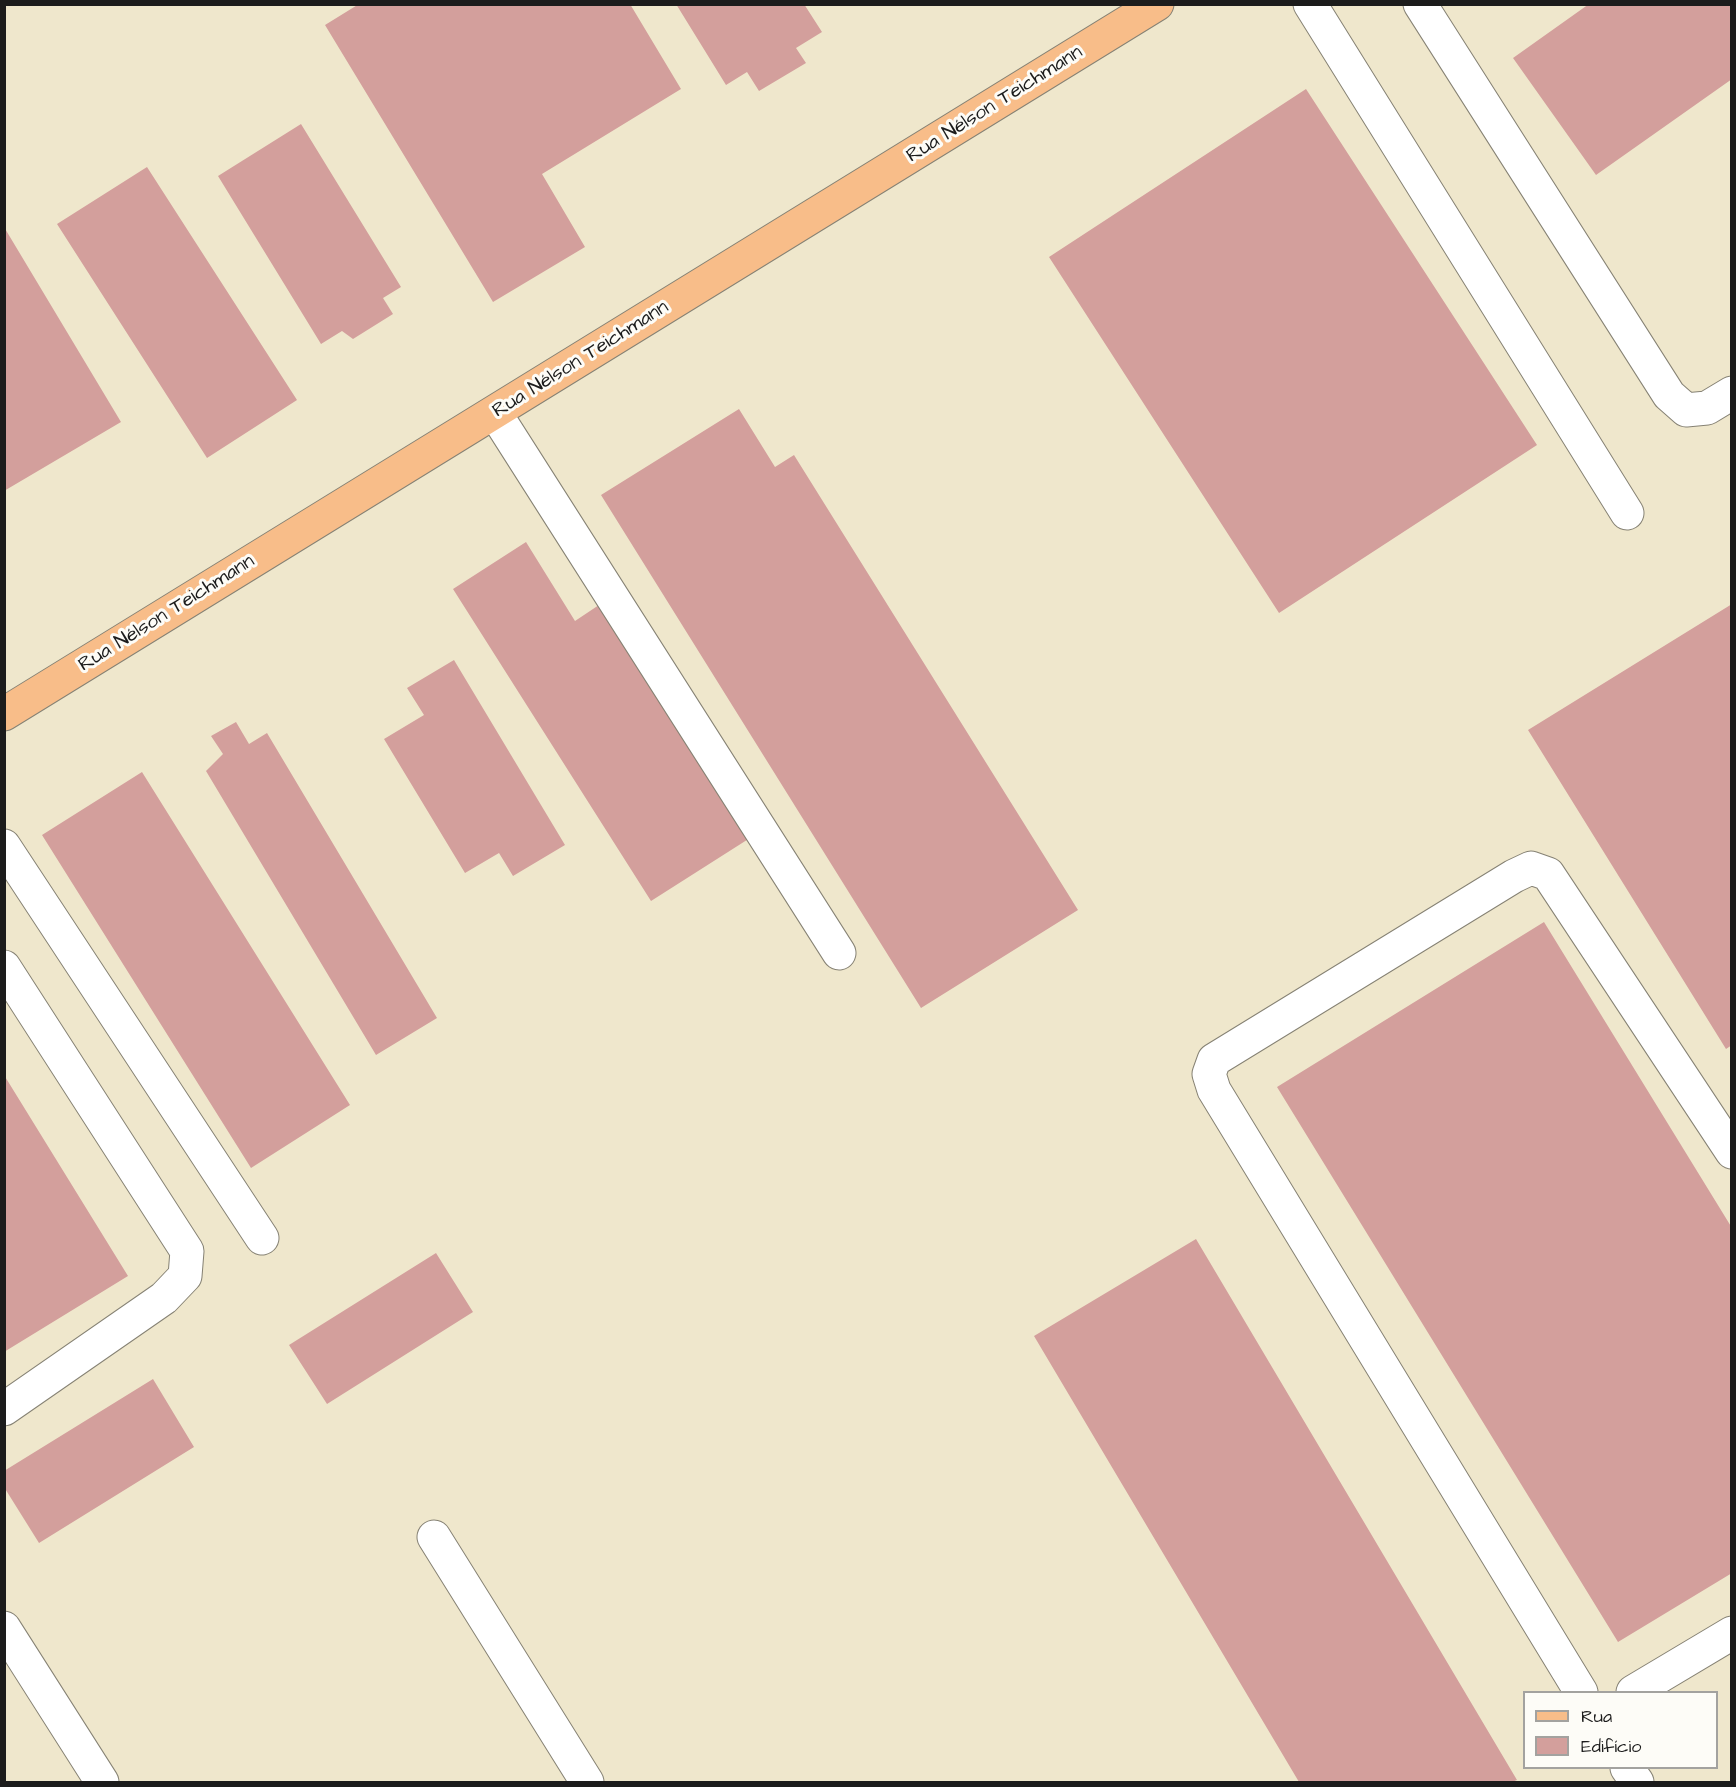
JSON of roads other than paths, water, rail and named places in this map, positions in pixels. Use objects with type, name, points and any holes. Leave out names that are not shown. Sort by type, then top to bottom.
[{"type":"main road","name":"Rua Nélson Teichmann","points":[[4,714],[1157,4]]},
{"type":"lane","points":[[1310,4],[1627,513]]},
{"type":"lane","points":[[1420,4],[1669,395],[1686,410],[1707,408],[1731,393]]},
{"type":"lane","points":[[495,413],[839,953]]},
{"type":"lane","points":[[4,846],[262,1238]]},
{"type":"lane","points":[[1580,1691],[1214,1090],[1209,1074],[1214,1060],[1514,876],[1532,868],[1548,874],[1731,1152]]},
{"type":"lane","points":[[4,967],[187,1251],[185,1276],[164,1298],[4,1409]]},
{"type":"lane","points":[[434,1537],[587,1782]]},
{"type":"lane","points":[[4,1628],[102,1782]]},
{"type":"lane","points":[[1635,1691],[1731,1633]]},
{"type":"lane","points":[[1629,1769],[1637,1782]]}]
